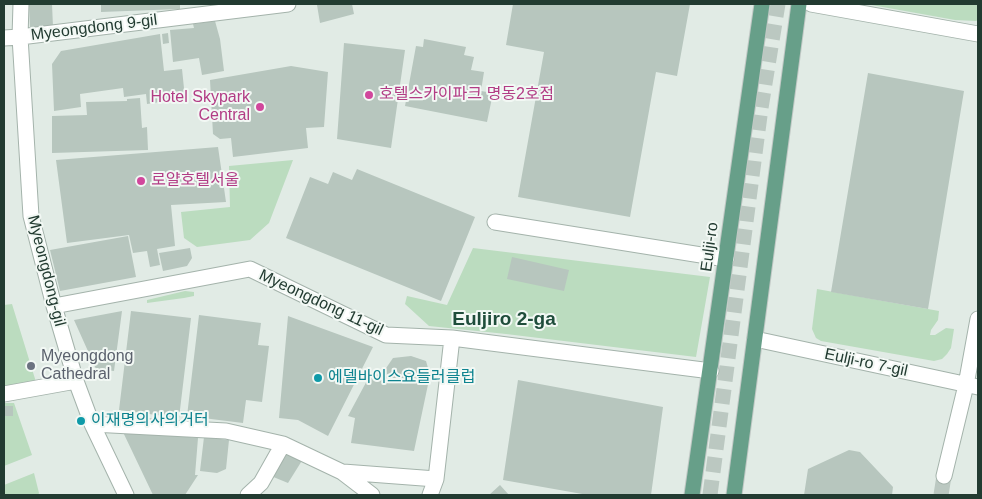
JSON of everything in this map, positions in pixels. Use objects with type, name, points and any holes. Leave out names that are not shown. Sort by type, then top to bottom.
[{"type":"main road","name":"Eulji-ro","points":[[692,495],[762,4]]},
{"type":"main road","points":[[734,495],[799,4]]},
{"type":"street","name":"Myeongdong-gil","points":[[21,4],[20,37],[31,216],[76,381],[92,424],[126,495]]},
{"type":"street","name":"Myeongdong 9-gil","points":[[4,38],[288,4]]},
{"type":"street","points":[[810,4],[978,34]]},
{"type":"street","points":[[495,222],[726,259]]},
{"type":"street","name":"Myeongdong 11-gil","points":[[54,306],[250,269],[386,335],[452,338],[710,371]]},
{"type":"street","points":[[944,476],[972,386],[978,318]]},
{"type":"street","points":[[430,495],[436,479],[452,338]]},
{"type":"street","name":"Eulji-ro 7-gil","points":[[754,339],[972,386]]},
{"type":"street","points":[[4,394],[76,381]]},
{"type":"street","points":[[92,424],[226,431],[283,444],[342,472],[372,495]]},
{"type":"street","points":[[248,495],[261,483],[283,444]]},
{"type":"street","points":[[342,472],[436,479]]},
{"type":"green space","points":[[866,4],[978,4],[978,20],[955,20]]},
{"type":"green space","points":[[293,160],[269,223],[250,240],[197,247],[184,238],[181,212],[230,207],[229,166]]},
{"type":"green space","points":[[473,248],[710,277],[696,357],[429,326],[405,304],[407,296],[447,305]]},
{"type":"green space","points":[[817,289],[939,311],[938,320],[930,335],[935,335],[946,328],[954,329],[951,348],[942,359],[934,361],[821,341],[816,338],[812,329]]},
{"type":"green space","points":[[185,291],[194,292],[194,296],[147,303],[147,300]]},
{"type":"green space","points":[[12,304],[36,382],[4,387],[4,305]]},
{"type":"green space","points":[[4,403],[14,403],[32,455],[4,466]]},
{"type":"green space","points":[[34,473],[38,495],[4,495],[4,485]]},
{"type":"building","points":[[29,4],[52,4],[53,27],[30,28]]},
{"type":"building","points":[[101,4],[180,4],[180,9],[101,12]]},
{"type":"building","points":[[352,4],[354,14],[320,23],[317,5]]},
{"type":"building","points":[[513,4],[690,4],[677,76],[656,72],[630,217],[518,197],[544,52],[506,45]]},
{"type":"building","points":[[215,21],[220,39],[224,71],[202,75],[199,58],[173,62],[170,30],[194,28],[193,24]]},
{"type":"building","points":[[168,33],[169,43],[163,44],[162,34]]},
{"type":"building","points":[[160,34],[164,71],[182,69],[185,98],[147,104],[146,94],[124,97],[123,88],[80,94],[81,107],[54,111],[52,64],[61,51]]},
{"type":"building","points":[[424,39],[466,47],[464,55],[474,57],[471,70],[484,72],[481,91],[493,93],[487,122],[405,106],[416,46],[423,47]]},
{"type":"building","name":"호텔스카이파크 명동2호점","points":[[344,43],[405,50],[391,148],[337,139]]},
{"type":"building","points":[[291,66],[328,72],[324,127],[306,128],[308,148],[233,157],[231,138],[220,139],[213,134],[210,80]]},
{"type":"building","points":[[868,73],[964,91],[928,309],[831,292]]},
{"type":"building","points":[[140,98],[142,128],[147,127],[148,150],[52,153],[52,116],[87,115],[86,102],[127,101],[127,99]]},
{"type":"building","name":"로얄호텔서울","points":[[218,147],[226,202],[171,205],[175,246],[157,249],[160,265],[150,267],[147,251],[133,253],[129,235],[67,243],[56,160]]},
{"type":"building","points":[[357,169],[475,217],[441,301],[286,238],[310,177],[328,184],[333,172],[352,180]]},
{"type":"building","points":[[128,236],[136,277],[60,291],[50,250]]},
{"type":"building","points":[[190,248],[192,258],[187,266],[163,271],[159,253]]},
{"type":"building","points":[[512,257],[569,270],[564,291],[507,279]]},
{"type":"building","points":[[122,311],[114,371],[96,369],[74,320]]},
{"type":"building","points":[[131,311],[191,318],[179,418],[119,410]]},
{"type":"building","points":[[199,315],[261,323],[258,345],[269,346],[262,402],[246,400],[243,423],[187,416]]},
{"type":"building","points":[[288,316],[373,347],[328,436],[298,420],[279,418]]},
{"type":"building","points":[[411,356],[426,361],[430,375],[414,451],[351,443],[355,418],[348,416],[370,375],[382,374],[393,358]]},
{"type":"building","points":[[518,380],[663,407],[651,495],[588,495],[503,480]]},
{"type":"building","points":[[4,406],[13,406],[13,416],[4,416]]},
{"type":"building","points":[[122,430],[198,438],[195,475],[198,475],[185,495],[153,495]]},
{"type":"building","points":[[204,437],[229,440],[226,469],[217,473],[200,471]]},
{"type":"building","points":[[849,450],[860,452],[893,487],[892,495],[804,495],[808,469]]},
{"type":"building","points":[[285,451],[303,459],[288,483],[271,476]]},
{"type":"building","points":[[500,485],[509,495],[489,495]]},
{"type":"tunnel","points":[[710,495],[761,108],[778,4]]},
{"type":"tunnel","points":[[941,495],[944,476]]},
{"type":"place","name":"호텔스카이파크 명동2호점","points":[[369,95]]},
{"type":"place","name":"Hotel Skypark Central","points":[[260,107]]},
{"type":"place","name":"로얄호텔서울","points":[[141,181]]},
{"type":"place","name":"Myeongdong Cathedral","points":[[31,366]]},
{"type":"place","name":"에델바이스요들러클럽","points":[[318,378]]},
{"type":"place","name":"이재명의사의거터","points":[[81,421]]},
{"type":"district","name":"Euljiro 2-ga","points":[[504,320]]}]
